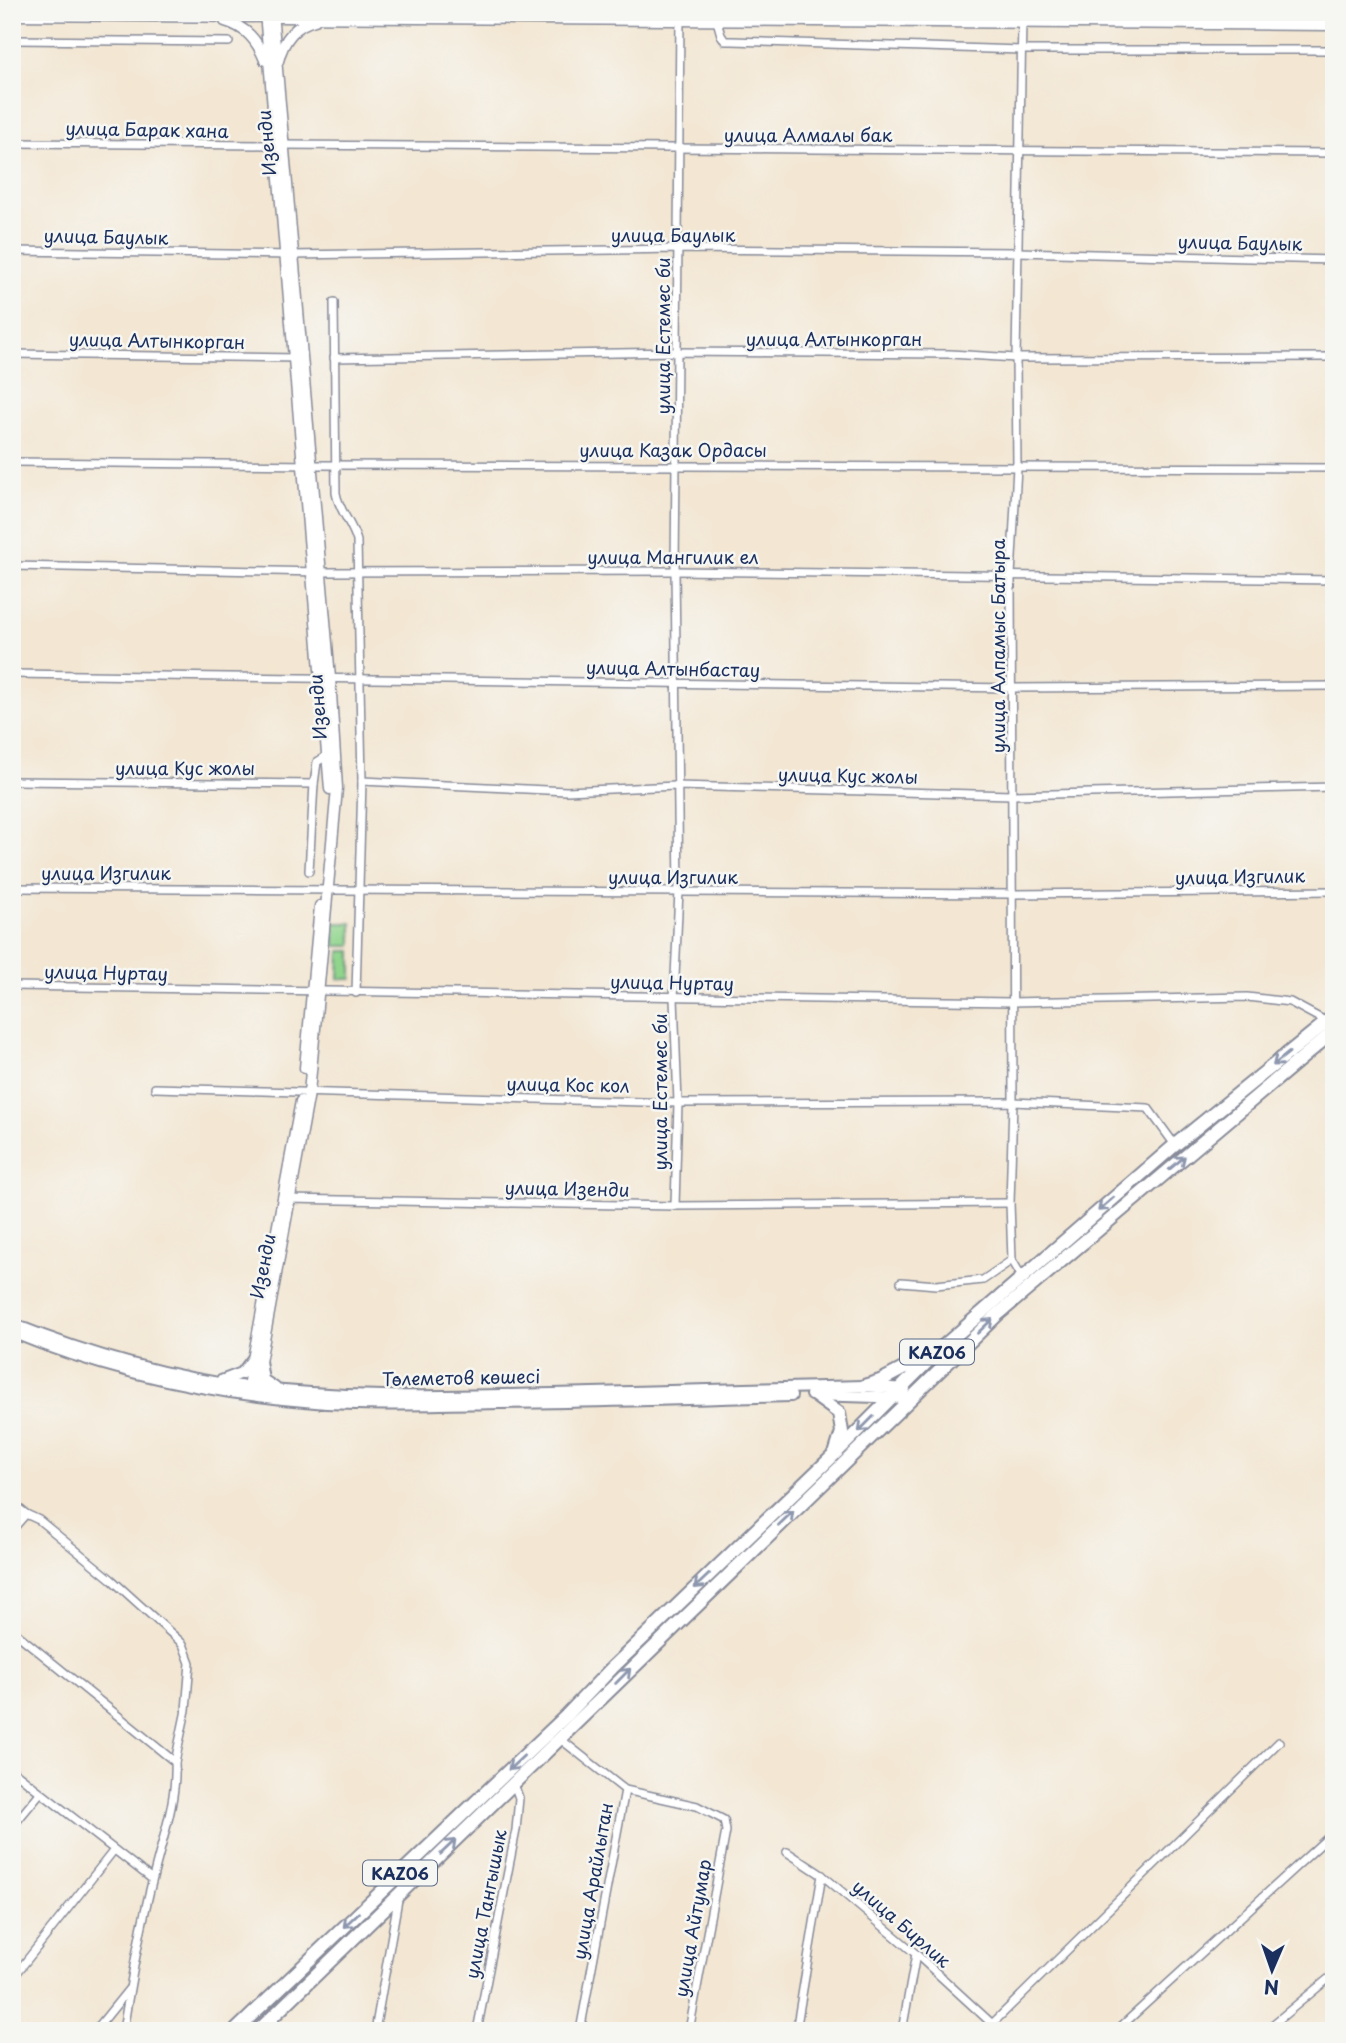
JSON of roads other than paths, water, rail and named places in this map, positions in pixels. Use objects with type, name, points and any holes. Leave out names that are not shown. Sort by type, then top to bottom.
[{"type":"highway","name":"KАZ06","points":[[258,2031],[514,1784],[612,1668],[940,1349],[1175,1145],[1331,1023]]},
{"type":"highway","name":"KАZ06","points":[[235,2031],[555,1735],[996,1316],[1331,1023]]},
{"type":"highway","points":[[864,1386],[895,1374],[940,1349]]},
{"type":"highway","points":[[814,1395],[839,1413],[842,1432],[836,1453]]},
{"type":"main road","name":"Төлеметов көшесі","points":[[12,1324],[116,1359],[251,1392],[389,1396],[864,1386],[915,1394]]},
{"type":"main road","name":"Төлеметов көшесі","points":[[12,1332],[68,1353],[174,1383],[327,1403],[388,1405],[618,1402],[897,1392]]},
{"type":"main road","points":[[216,1382],[235,1378],[257,1359],[261,1374],[268,1385],[288,1391]]},
{"type":"street","points":[[562,12],[680,16],[717,21],[1022,17],[1334,25]]},
{"type":"street","points":[[12,15],[211,18],[268,15],[325,18],[1334,17]]},
{"type":"street","name":"Изенди","points":[[251,1392],[306,1093],[337,788],[268,15]]},
{"type":"street","name":"улица Естемес би","points":[[675,1206],[677,1103],[674,998],[679,891],[675,571],[680,16]]},
{"type":"street","name":"улица Алпамыс Батыра","points":[[1022,17],[1017,252],[1017,467],[1011,576],[1013,1102],[1010,1203],[1012,1260],[1022,1277]]},
{"type":"street","points":[[211,18],[241,26],[253,37],[273,69]]},
{"type":"street","points":[[273,69],[284,41],[293,32],[305,22],[325,18]]},
{"type":"street","points":[[717,21],[725,41],[1022,50],[1334,50]]},
{"type":"street","points":[[12,40],[229,42]]},
{"type":"street","name":"улица Барак хана","points":[[12,143],[279,147]]},
{"type":"street","name":"улица Алмалы бак","points":[[279,147],[1334,153]]},
{"type":"street","name":"улица Баулык","points":[[12,251],[289,254],[678,249],[1017,252],[1334,260]]},
{"type":"street","points":[[334,302],[337,437],[335,465],[338,504],[353,526],[357,541],[362,781],[356,993]]},
{"type":"street","name":"улица Алтынкорган","points":[[334,358],[677,352],[950,354],[1016,358],[1334,357]]},
{"type":"street","name":"улица Алтынкорган","points":[[12,354],[298,358]]},
{"type":"street","name":"улица Казак Ордасы","points":[[12,462],[1334,468]]},
{"type":"street","name":"улица Мангилик ел","points":[[12,566],[356,572],[675,571],[1334,580]]},
{"type":"street","name":"улица Алтынбастау","points":[[12,674],[1013,688],[1334,686]]},
{"type":"street","points":[[309,871],[317,762],[332,755]]},
{"type":"street","name":"улица Кус жолы","points":[[12,781],[314,784]]},
{"type":"street","name":"улица Кус жолы","points":[[362,781],[567,791],[676,786],[1012,795],[1334,787]]},
{"type":"street","name":"улица Изгилик","points":[[12,888],[1013,894],[1334,891]]},
{"type":"street","name":"улица Нуртау","points":[[12,986],[1012,1002],[1247,997],[1290,1002],[1331,1023]]},
{"type":"street","name":"улица Кос кол","points":[[155,1088],[677,1103],[1013,1102],[1148,1108],[1175,1145]]},
{"type":"street","name":"улица Изенди","points":[[288,1199],[675,1206],[1010,1203]]},
{"type":"street","points":[[901,1282],[936,1285],[983,1280],[1012,1260]]},
{"type":"street","points":[[12,1503],[38,1520],[111,1579],[183,1644],[190,1664],[186,1710],[168,1821],[152,1880],[123,2031]]},
{"type":"street","points":[[12,1530],[26,1514]]},
{"type":"street","points":[[12,1630],[176,1762]]},
{"type":"street","name":"улица Арайлытан","points":[[555,1735],[625,1790],[580,2031]]},
{"type":"street","points":[[993,2027],[1279,1742]]},
{"type":"street","points":[[12,1770],[152,1880]]},
{"type":"street","name":"улица Тангышык","points":[[477,2031],[516,1830],[519,1798],[514,1784]]},
{"type":"street","name":"улица Айтумар","points":[[625,1790],[697,1806],[724,1820],[726,1831],[690,2031]]},
{"type":"street","points":[[12,1827],[40,1793]]},
{"type":"street","points":[[1116,2031],[1334,1832]]},
{"type":"street","points":[[12,1979],[114,1850]]},
{"type":"street","name":"улица Бирлик","points":[[787,1852],[821,1875],[916,1954],[1000,2031]]},
{"type":"street","points":[[796,2031],[821,1875]]},
{"type":"street","points":[[375,2031],[399,1893]]},
{"type":"street","points":[[902,2031],[916,1954]]},
{"type":"street","points":[[1265,2031],[1334,1974]]},
{"type":"street","points":[[95,2031],[130,1988]]},
{"type":"street","points":[[273,2015],[277,2031]]}]
